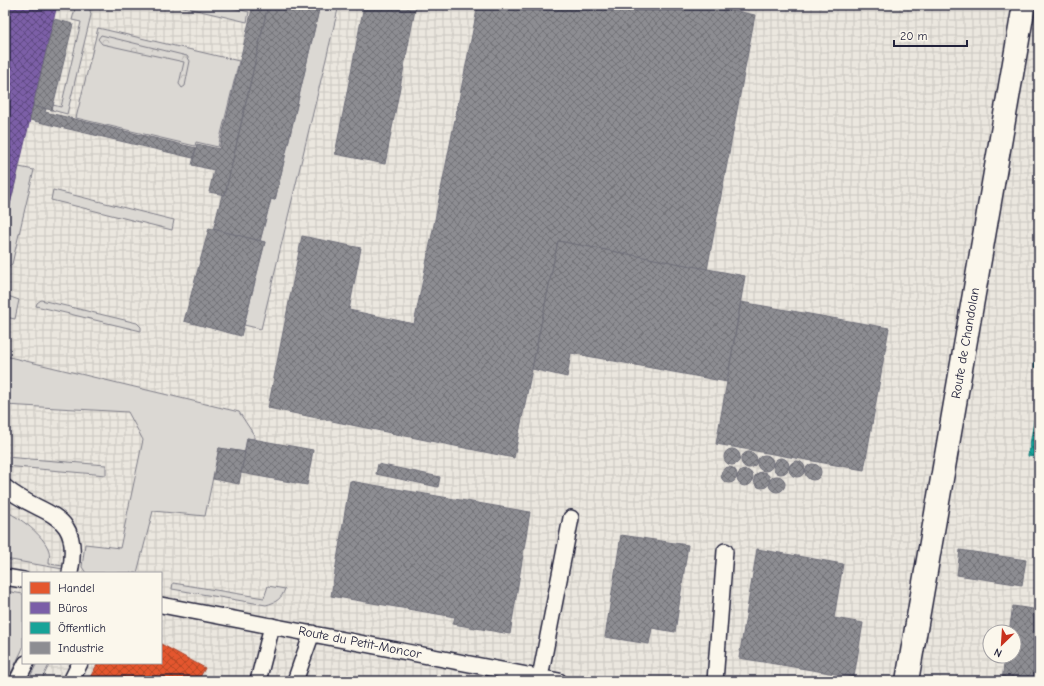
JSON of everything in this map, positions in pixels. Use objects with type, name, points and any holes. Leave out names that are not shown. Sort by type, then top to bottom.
[{"type":"street","name":"Route de Chandolan","points":[[907,681],[1024,5]]},
{"type":"lane","points":[[5,487],[54,515],[71,536],[74,555],[70,572]]},
{"type":"lane","points":[[540,677],[571,518]]},
{"type":"lane","points":[[715,681],[725,551]]},
{"type":"lane","points":[[5,576],[22,580]]},
{"type":"lane","name":"Route du Petit-Moncor","points":[[162,605],[559,681]]},
{"type":"lane","points":[[258,681],[272,626]]},
{"type":"lane","points":[[295,681],[312,633]]},
{"type":"lane","points":[[17,681],[26,664]]},
{"type":"lane","points":[[71,681],[80,664]]},
{"type":"shaded area","points":[[5,5],[1039,5],[1039,681],[5,681]]},
{"type":"green space","points":[[76,5],[89,5],[91,15],[67,114],[52,110],[53,105],[61,107],[81,22],[72,20]]},
{"type":"green space","points":[[175,5],[221,5],[249,12],[247,22]]},
{"type":"green space","points":[[320,5],[339,5],[261,329],[244,325],[265,242],[260,241],[271,199],[275,200]]},
{"type":"green space","points":[[98,28],[239,61],[218,147],[196,142],[195,146],[76,118]]},
{"type":"green space","points":[[101,35],[187,56],[190,61],[185,86],[182,88],[179,84],[184,62],[102,44],[98,39]]},
{"type":"green space","points":[[19,167],[34,170],[12,264],[5,267],[5,216],[7,217]]},
{"type":"green space","points":[[53,190],[174,220],[172,230],[51,200]]},
{"type":"green space","points":[[5,295],[19,300],[15,319],[5,317]]},
{"type":"green space","points":[[41,300],[137,323],[141,327],[141,331],[36,306]]},
{"type":"green space","points":[[5,356],[239,412],[254,435],[254,439],[247,438],[245,452],[219,448],[205,516],[153,511],[137,572],[85,572],[82,567],[85,544],[120,548],[143,440],[128,412],[5,405]]},
{"type":"green space","points":[[5,457],[106,465],[106,475],[5,466]]},
{"type":"green space","points":[[5,511],[24,522],[37,533],[49,551],[49,564],[63,566],[63,569],[5,559]]},
{"type":"green space","points":[[173,583],[264,598],[268,586],[285,589],[278,600],[266,605],[172,589]]},
{"type":"green space","points":[[5,591],[22,594],[22,650],[11,673],[5,663]]},
{"type":"green space","points":[[36,664],[50,664],[41,681],[28,681]]},
{"type":"building: Handel","points":[[162,645],[205,668],[198,681],[88,681],[97,664],[162,664]]},
{"type":"building: Büros","points":[[5,5],[57,5],[7,217],[5,216]]},
{"type":"building: Öffentlich","points":[[1039,342],[1039,368],[1034,367]]},
{"type":"building: Öffentlich","points":[[1039,393],[1039,458],[1028,456]]},
{"type":"building: Industrie","points":[[253,5],[268,5],[225,195],[209,192],[214,170],[192,165],[197,144],[219,149]]},
{"type":"building: Industrie","points":[[268,5],[320,5],[275,200],[271,199],[260,241],[213,230],[222,195],[225,195]]},
{"type":"building: Industrie","points":[[364,5],[416,5],[385,164],[335,154]]},
{"type":"building: Industrie","points":[[478,5],[709,5],[755,15],[707,270],[558,241],[514,458],[268,408],[302,236],[361,248],[349,310],[414,324]]},
{"type":"building: Industrie","points":[[54,19],[73,24],[52,110],[33,106]]},
{"type":"building: Industrie","points":[[33,106],[46,109],[45,112],[196,148],[193,158],[30,120]]},
{"type":"building: Industrie","points":[[209,228],[265,242],[241,336],[184,321]]},
{"type":"building: Industrie","points":[[558,241],[745,276],[727,382],[571,353],[567,377],[532,369]]},
{"type":"building: Industrie","points":[[741,302],[889,328],[864,470],[716,444]]},
{"type":"building: Industrie","points":[[247,438],[313,450],[307,485],[241,473]]},
{"type":"building: Industrie","points":[[219,448],[245,452],[239,484],[213,479]]},
{"type":"building: Industrie","points":[[732,449],[739,454],[740,457],[735,464],[732,465],[725,460],[724,457],[729,450]]},
{"type":"building: Industrie","points":[[749,452],[756,457],[757,460],[752,467],[749,468],[742,463],[741,460],[746,453]]},
{"type":"building: Industrie","points":[[765,455],[772,460],[773,463],[768,470],[765,471],[758,466],[757,463],[762,456]]},
{"type":"building: Industrie","points":[[781,458],[788,463],[789,466],[784,473],[781,474],[774,469],[773,466],[778,459]]},
{"type":"building: Industrie","points":[[797,461],[804,466],[805,469],[800,476],[797,477],[790,472],[789,469],[794,462]]},
{"type":"building: Industrie","points":[[378,464],[440,477],[438,487],[376,474]]},
{"type":"building: Industrie","points":[[813,464],[820,469],[821,472],[816,479],[813,480],[806,475],[805,472],[810,465]]},
{"type":"building: Industrie","points":[[729,467],[736,472],[737,475],[732,482],[729,483],[722,478],[721,475],[726,468]]},
{"type":"building: Industrie","points":[[745,470],[752,475],[753,478],[748,485],[745,486],[738,481],[737,478],[742,471]]},
{"type":"building: Industrie","points":[[762,472],[769,477],[770,480],[765,487],[762,488],[755,483],[754,480],[759,473]]},
{"type":"building: Industrie","points":[[777,476],[784,481],[785,484],[780,491],[777,492],[770,487],[769,484],[774,477]]},
{"type":"building: Industrie","points":[[350,481],[530,512],[510,634],[453,624],[455,617],[331,596]]},
{"type":"building: Industrie","points":[[621,535],[688,545],[675,632],[652,628],[649,644],[605,637]]},
{"type":"building: Industrie","points":[[757,549],[843,564],[834,618],[863,623],[854,677],[739,658]]},
{"type":"building: Industrie","points":[[960,550],[1026,560],[1022,585],[957,575]]},
{"type":"building: Industrie","points":[[1013,606],[1039,610],[1039,681],[1002,681],[1004,664],[1022,664],[1022,624],[1010,624]]}]
